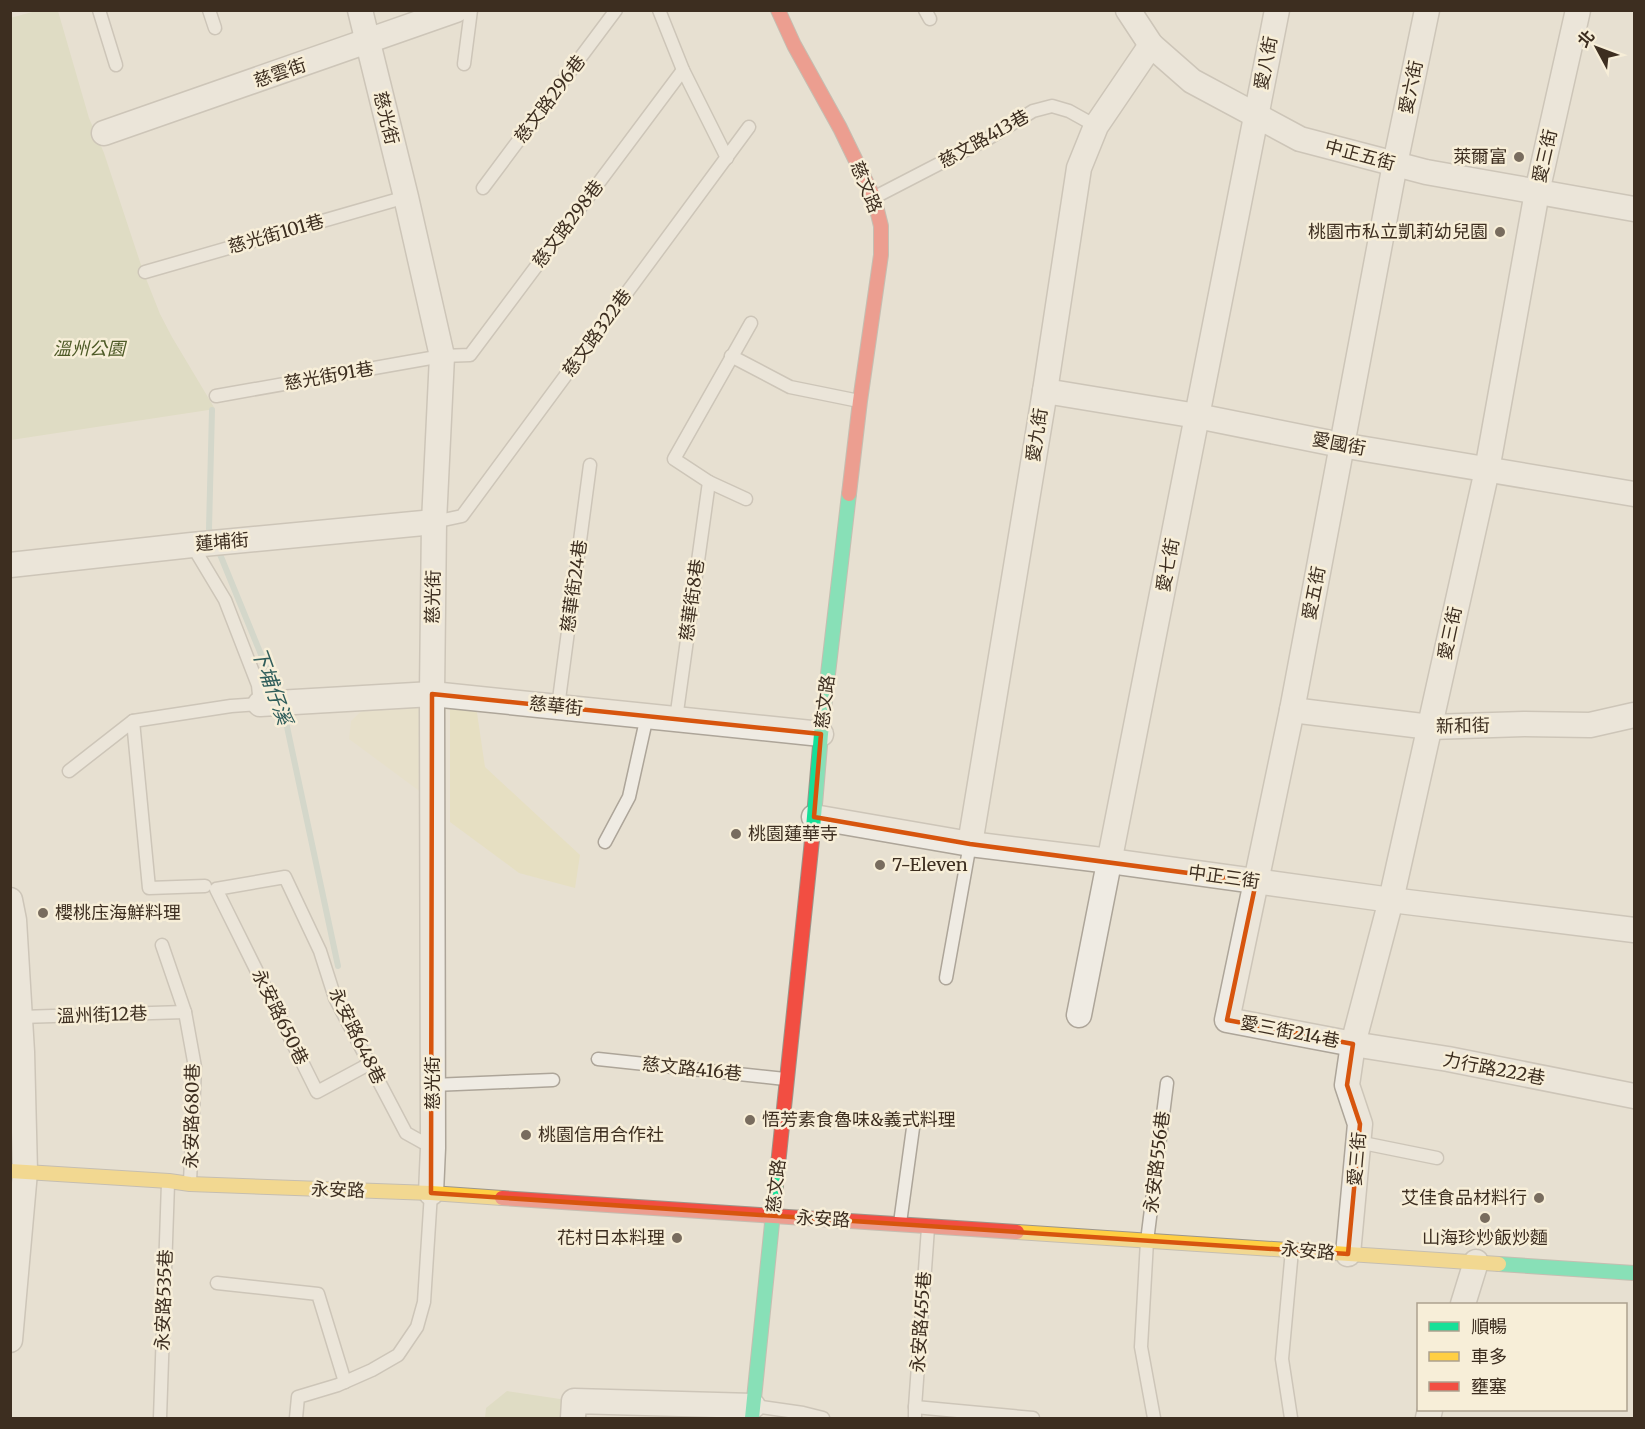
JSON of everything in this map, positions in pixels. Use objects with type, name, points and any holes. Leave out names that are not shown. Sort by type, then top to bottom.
[{"type":"main road","name":"慈文路","points":[[753,1412],[821,734],[860,401],[881,255],[881,226],[874,198],[778,10]]},
{"type":"main road","name":"永安路","points":[[18,1171],[168,1180],[190,1184],[431,1193],[1635,1273]]},
{"type":"street","name":"慈光街","points":[[360,10],[442,356],[434,522],[431,1193]]},
{"type":"street","name":"慈雲街","points":[[104,134],[456,10]]},
{"type":"street","name":"中正五街","points":[[1128,10],[1151,45],[1192,81],[1300,140],[1426,172],[1635,209]]},
{"type":"street","name":"愛八街","points":[[1256,116],[1276,10]]},
{"type":"street","name":"愛六街","points":[[1395,164],[1427,10]]},
{"type":"street","name":"愛三街","points":[[1348,1254],[1360,1124],[1347,1085],[1353,1044],[1391,900],[1486,470],[1537,192],[1578,10]]},
{"type":"street","name":"愛九街","points":[[970,844],[1045,391],[1078,168],[1096,126],[1151,45]]},
{"type":"street","name":"愛七街","points":[[1079,1015],[1256,116]]},
{"type":"street","name":"愛五街","points":[[1227,1020],[1292,710],[1395,164]]},
{"type":"street","name":"愛國街","points":[[1045,391],[1197,416],[1341,445],[1635,494]]},
{"type":"street","name":"蓮埔街","points":[[10,565],[434,522]]},
{"type":"street","name":"慈華街","points":[[274,703],[432,694],[821,734]]},
{"type":"street","name":"新和街","points":[[1292,710],[1430,726],[1590,725],[1635,715]]},
{"type":"street","name":"中正三街","points":[[814,817],[970,844],[1635,930]]},
{"type":"street","points":[[10,1340],[18,1171],[16,1061],[20,1017],[12,914]]},
{"type":"street","name":"愛三街214巷","points":[[1227,1020],[1353,1044]]},
{"type":"street","name":"力行路222巷","points":[[1353,1044],[1448,1059],[1635,1096]]},
{"type":"street","points":[[1464,1303],[1476,1262]]},
{"type":"street","points":[[573,1419],[574,1401],[753,1412]]},
{"type":"lane","points":[[99,10],[116,64]]},
{"type":"lane","points":[[209,10],[215,28]]},
{"type":"lane","points":[[464,64],[471,10]]},
{"type":"lane","name":"慈文路296巷","points":[[483,188],[616,10]]},
{"type":"lane","points":[[659,10],[683,70],[727,158]]},
{"type":"lane","name":"慈文路298巷","points":[[442,356],[470,355],[683,70]]},
{"type":"lane","name":"慈文路413巷","points":[[874,198],[989,138],[1033,111],[1052,105],[1069,111],[1096,126]]},
{"type":"lane","name":"慈文路322巷","points":[[434,522],[462,516],[749,127]]},
{"type":"lane","name":"慈光街101巷","points":[[145,272],[406,197]]},
{"type":"lane","points":[[746,498],[709,482],[674,459],[751,322]]},
{"type":"lane","name":"慈光街91巷","points":[[216,396],[442,356]]},
{"type":"lane","points":[[731,356],[790,387],[860,401]]},
{"type":"lane","name":"慈華街24巷","points":[[558,706],[590,465]]},
{"type":"lane","name":"慈華街8巷","points":[[676,719],[709,482]]},
{"type":"lane","points":[[208,544],[225,600],[258,685],[274,703]]},
{"type":"lane","name":"慈華街","points":[[69,771],[133,721],[231,706],[274,703]]},
{"type":"lane","points":[[605,842],[629,797],[648,716]]},
{"type":"lane","points":[[133,721],[149,888],[210,887]]},
{"type":"lane","points":[[946,978],[970,844]]},
{"type":"lane","name":"永安路648巷","points":[[210,887],[285,877],[320,951],[335,998],[406,1133],[433,1148]]},
{"type":"lane","name":"永安路650巷","points":[[210,887],[317,1092],[369,1064]]},
{"type":"lane","name":"永安路680巷","points":[[162,945],[185,1012],[195,1066],[190,1184]]},
{"type":"lane","name":"溫州街12巷","points":[[20,1017],[185,1012]]},
{"type":"lane","name":"慈文路416巷","points":[[598,1059],[786,1080]]},
{"type":"lane","points":[[432,1085],[553,1080]]},
{"type":"lane","name":"永安路556巷","points":[[1154,1419],[1141,1347],[1147,1241],[1167,1083]]},
{"type":"lane","points":[[900,1224],[913,1128]]},
{"type":"lane","points":[[1358,1142],[1437,1158]]},
{"type":"lane","name":"永安路535巷","points":[[160,1419],[168,1180]]},
{"type":"lane","points":[[296,1419],[298,1397],[345,1382],[398,1355],[417,1328],[424,1302],[431,1193]]},
{"type":"lane","name":"永安路455巷","points":[[915,1413],[928,1226]]},
{"type":"lane","points":[[1291,1419],[1282,1359],[1292,1249]]},
{"type":"lane","points":[[217,1283],[318,1294],[345,1382]]},
{"type":"lane","points":[[753,1412],[803,1413],[823,1419]]},
{"type":"lane","points":[[915,1413],[1034,1419]]},
{"type":"highlighted area","points":[[432,694],[821,734],[814,817],[970,844],[1256,882],[1227,1020],[1353,1044],[1347,1085],[1360,1124],[1348,1254],[431,1193]]},
{"type":"shaded area","points":[[371,702],[422,702],[422,793],[349,739],[351,721]]},
{"type":"shaded area","points":[[450,705],[476,706],[485,767],[580,855],[575,888],[519,873],[450,822]]},
{"type":"green space","name":"溫州公園","points":[[36,11],[58,11],[89,118],[104,153],[143,271],[172,337],[215,409],[11,440],[10,18]]},
{"type":"green space","points":[[507,1391],[567,1400],[565,1418],[485,1418],[486,1408]]},
{"type":"waterway","name":"下埔仔溪","points":[[212,410],[209,529],[213,538]]},
{"type":"waterway","name":"下埔仔溪","points":[[217,547],[278,696]]},
{"type":"waterway","name":"下埔仔溪","points":[[283,708],[338,966]]},
{"type":"traffic: fast","points":[[812,840],[821,734],[849,494]]},
{"type":"traffic: fast","points":[[752,1418],[778,1165]]},
{"type":"traffic: fast","points":[[1499,1264],[1634,1273]]},
{"type":"traffic: slow","points":[[10,1171],[190,1184],[431,1193],[502,1198]]},
{"type":"traffic: slow","points":[[1017,1232],[1499,1264]]},
{"type":"traffic: jam","points":[[778,10],[874,198],[881,226],[881,255],[849,494]]},
{"type":"traffic: jam","points":[[778,1165],[812,840]]},
{"type":"traffic: jam","points":[[502,1198],[1017,1232]]},
{"type":"place","name":"萊爾富","points":[[1519,157]]},
{"type":"place","name":"桃園市私立凱莉幼兒園","points":[[1500,232]]},
{"type":"place","name":"桃園蓮華寺","points":[[736,834]]},
{"type":"place","name":"7-Eleven","points":[[880,865]]},
{"type":"place","name":"櫻桃庒海鮮料理","points":[[43,913]]},
{"type":"place","name":"悟芳素食魯味&義式料理","points":[[750,1120]]},
{"type":"place","name":"桃園信用合作社","points":[[526,1135]]},
{"type":"place","name":"艾佳食品材料行","points":[[1539,1198]]},
{"type":"place","name":"山海珍炒飯炒麵","points":[[1485,1218]]},
{"type":"place","name":"花村日本料理","points":[[677,1238]]}]
